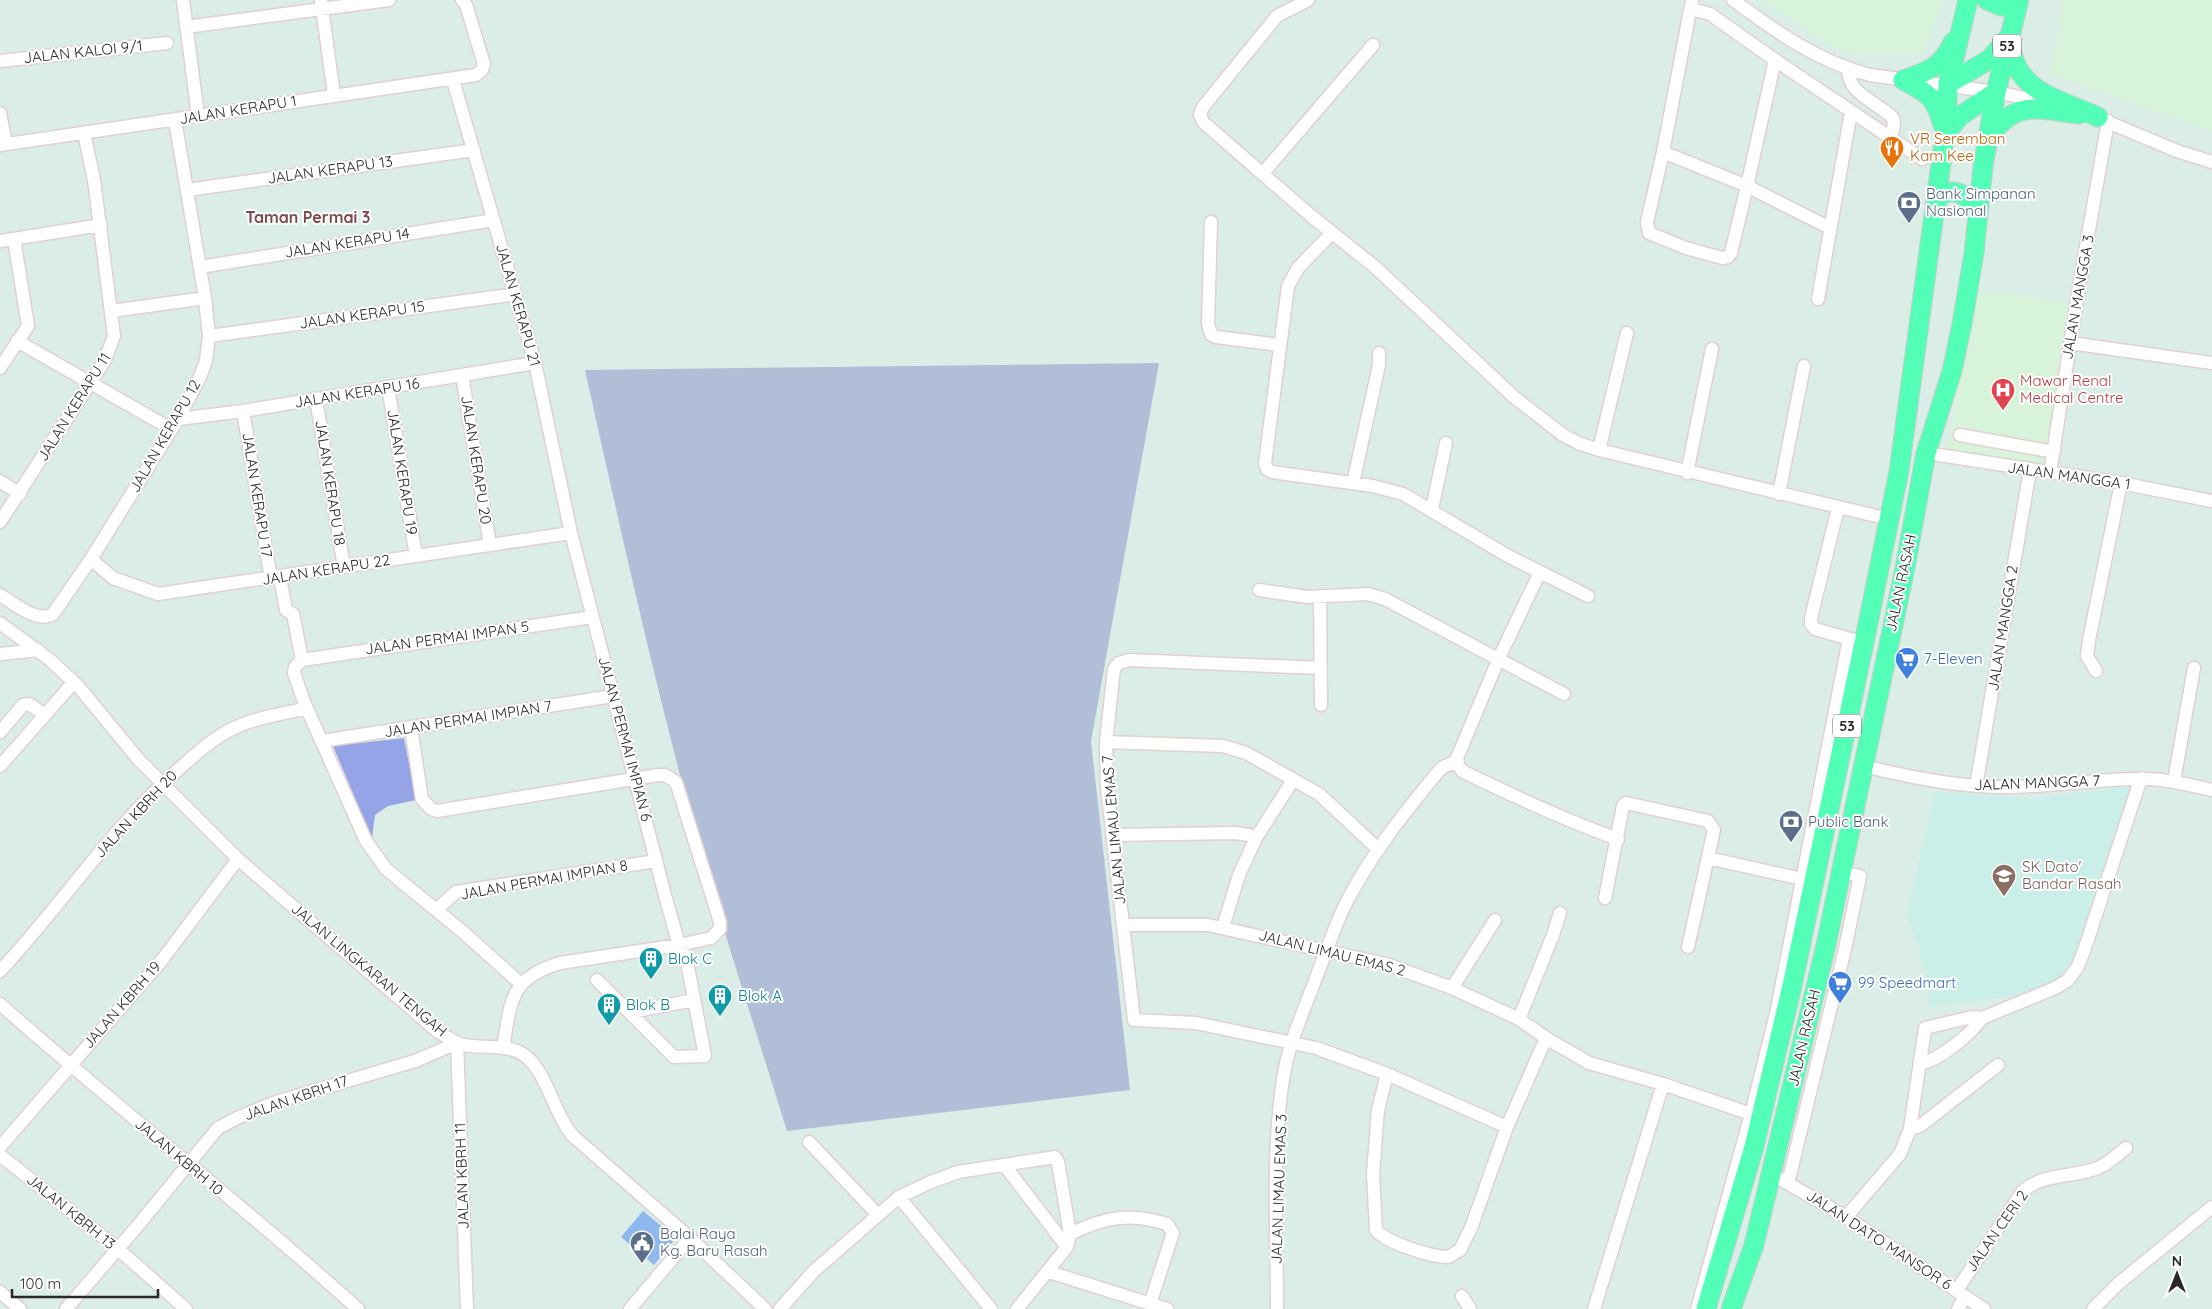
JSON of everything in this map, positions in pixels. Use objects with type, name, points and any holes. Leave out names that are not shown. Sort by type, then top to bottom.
[{"type":"highway","name":"JALAN RASAH","points":[[1706,1309],[1754,1147],[1794,977],[1857,641],[1889,519],[1899,471],[1945,134],[1948,84],[1968,0]]},
{"type":"highway","points":[[1987,0],[2001,6],[2018,2]]},
{"type":"highway","name":"JALAN RASAH","points":[[1731,1309],[1780,1179],[1836,947],[1842,872],[1926,454],[1952,371],[1962,324],[1974,253],[1977,212],[1996,92],[2018,2]]},
{"type":"highway","points":[[1904,80],[1927,72],[1946,57],[1960,28]]},
{"type":"highway","points":[[1948,84],[1990,59],[2010,36]]},
{"type":"highway","points":[[2010,36],[2012,57],[2026,81],[2040,90],[2103,119]]},
{"type":"highway","points":[[1904,80],[1932,97],[1939,109],[1945,134]]},
{"type":"highway","points":[[1945,134],[1960,116],[1996,92]]},
{"type":"highway","points":[[1988,138],[1998,124],[2009,115],[2030,108],[2103,119]]},
{"type":"highway","points":[[1936,202],[1942,194],[1954,191],[1966,197],[1977,212]]},
{"type":"street","points":[[183,0],[198,116]]},
{"type":"street","points":[[186,27],[322,4],[389,0]]},
{"type":"street","name":"JALAN KERAPU 1","points":[[3,145],[334,95],[453,80],[476,75],[482,70],[484,64],[466,5],[462,0]]},
{"type":"street","points":[[1308,0],[1277,16],[1201,110],[1203,122],[1332,233],[1375,267],[1514,397],[1563,435],[1578,443],[1599,450],[1687,473],[1889,519]]},
{"type":"street","points":[[1732,0],[1819,57],[1848,69],[1870,75],[1948,84],[2027,97],[2103,119],[2177,151],[2212,162]]},
{"type":"street","points":[[322,4],[334,95]]},
{"type":"street","points":[[1775,60],[1731,253],[1728,257],[1722,258],[1652,236],[1646,226],[1663,152],[1692,4],[1710,14],[1922,159]]},
{"type":"street","name":"JALAN KALOI 9/1","points":[[0,61],[167,43]]},
{"type":"street","points":[[1263,173],[1373,46]]},
{"type":"street","points":[[1848,69],[1849,78],[1859,93],[1893,118],[1894,124],[1891,138]]},
{"type":"street","name":"JALAN KERAPU 21","points":[[453,80],[535,363],[571,533]]},
{"type":"street","points":[[0,112],[3,145]]},
{"type":"street","points":[[1818,299],[1851,112]]},
{"type":"street","name":"JALAN MANGGA 3","points":[[2050,473],[2103,119]]},
{"type":"street","name":"JALAN KERAPU 12","points":[[0,595],[36,616],[43,618],[53,614],[91,559],[174,424],[203,369],[209,336],[206,298],[175,120]]},
{"type":"street","name":"JALAN KERAPU 11","points":[[0,522],[20,494],[89,382],[105,360],[114,336],[101,225],[84,133]]},
{"type":"street","name":"JALAN KERAPU 13","points":[[187,190],[474,150]]},
{"type":"street","points":[[1663,152],[1747,186],[1830,228]]},
{"type":"street","name":"JALAN KERAPU 14","points":[[200,267],[494,220]]},
{"type":"street","points":[[1212,222],[1208,324],[1211,334],[1216,337],[1280,345]]},
{"type":"street","points":[[0,241],[101,225]]},
{"type":"street","points":[[1332,233],[1293,274],[1285,299],[1265,463],[1267,469],[1272,472],[1353,483],[1403,494],[1432,509],[1508,556],[1588,596]]},
{"type":"street","points":[[0,368],[28,326],[14,239]]},
{"type":"street","name":"JALAN KERAPU 15","points":[[209,336],[516,294]]},
{"type":"street","points":[[112,311],[206,298]]},
{"type":"street","points":[[1599,450],[1627,333]]},
{"type":"street","points":[[17,341],[89,382],[174,424]]},
{"type":"street","points":[[2070,343],[2212,364]]},
{"type":"street","points":[[1687,473],[1712,349]]},
{"type":"street","points":[[1353,483],[1379,365],[1379,353]]},
{"type":"street","name":"JALAN KERAPU 16","points":[[174,424],[535,363]]},
{"type":"street","points":[[1779,494],[1804,366]]},
{"type":"street","name":"JALAN KERAPU 20","points":[[462,375],[490,545]]},
{"type":"street","name":"JALAN KERAPU 19","points":[[388,387],[416,556]]},
{"type":"street","name":"JALAN KERAPU 18","points":[[316,399],[344,567]]},
{"type":"street","name":"JALAN KERAPU 17","points":[[243,411],[275,578],[286,610],[293,614],[302,660]]},
{"type":"street","points":[[1960,435],[2054,452]]},
{"type":"street","points":[[1432,509],[1446,443]]},
{"type":"street","name":"JALAN MANGGA 1","points":[[1926,454],[2121,483],[2212,502]]},
{"type":"street","name":"JALAN MANGGA 2","points":[[1976,786],[2030,470]]},
{"type":"street","points":[[0,481],[20,494]]},
{"type":"street","points":[[2096,670],[2087,656],[2088,640],[2121,483]]},
{"type":"street","points":[[1697,1309],[1751,1114],[1776,1014],[1802,879],[1857,641],[1815,629],[1811,624],[1838,508]]},
{"type":"street","name":"JALAN KERAPU 22","points":[[91,559],[113,578],[158,594],[571,533]]},
{"type":"street","name":"JALAN PERMAI IMPIAN 6","points":[[571,533],[656,861],[680,945],[686,956],[705,1056],[674,1057],[631,1012]]},
{"type":"street","points":[[1540,572],[1499,658],[1457,761],[1462,771],[1517,798],[1579,826],[1618,839]]},
{"type":"street","points":[[1259,590],[1308,597],[1368,594],[1385,599],[1564,694]]},
{"type":"street","points":[[1320,596],[1321,705]]},
{"type":"street","name":"JALAN PERMAI IMPAN 5","points":[[302,660],[592,617]]},
{"type":"street","name":"JALAN LINGKARAN TENGAH","points":[[0,623],[38,650],[74,682],[162,784],[238,859],[437,1031],[458,1043],[472,1047],[503,1048],[519,1052],[530,1060],[544,1080],[563,1125],[573,1136],[690,1238],[765,1309]]},
{"type":"street","points":[[0,654],[38,650]]},
{"type":"street","points":[[302,660],[295,668],[294,673],[307,708],[366,841],[375,857],[386,869],[521,984]]},
{"type":"street","name":"JALAN LIMAU EMAS 7","points":[[1291,1042],[1196,1023],[1134,1020],[1107,787],[1106,742],[1114,669],[1120,663],[1129,660],[1321,668]]},
{"type":"street","points":[[2174,781],[2194,668]]},
{"type":"street","points":[[0,766],[74,682]]},
{"type":"street","name":"JALAN PERMAI IMPIAN 7","points":[[322,741],[613,696]]},
{"type":"street","points":[[0,732],[23,705],[29,704],[45,715]]},
{"type":"street","name":"JALAN KBRH 20","points":[[0,971],[119,828],[162,784],[197,753],[221,735],[236,727],[307,708]]},
{"type":"street","points":[[411,728],[422,799],[437,811],[665,775],[676,782],[720,922],[720,929],[711,938],[680,945],[560,963],[542,968],[521,984],[515,992],[503,1048]]},
{"type":"street","points":[[1106,742],[1223,746],[1246,753],[1319,794],[1378,849]]},
{"type":"street","name":"JALAN LIMAU EMAS 3","points":[[1277,1309],[1276,1166],[1284,1078],[1291,1042],[1325,950],[1345,905],[1378,849],[1404,813],[1438,772],[1443,767],[1457,761]]},
{"type":"street","name":"JALAN MANGGA 7","points":[[1863,766],[1946,784],[2031,786],[2141,778],[2174,781],[2212,790]]},
{"type":"street","points":[[1846,1217],[1900,1154],[1910,1129],[1925,1028],[1972,1017],[1982,1018],[2055,988],[2073,974],[2084,951],[2141,778]]},
{"type":"street","points":[[1223,927],[1239,875],[1256,838],[1294,780]]},
{"type":"street","points":[[1605,898],[1623,806],[1626,803],[1708,820],[1714,830],[1688,947]]},
{"type":"street","points":[[1112,835],[1242,833],[1256,838]]},
{"type":"street","points":[[1708,858],[1802,879]]},
{"type":"street","name":"JALAN KBRH 19","points":[[0,1147],[162,960],[238,859]]},
{"type":"street","name":"JALAN PERMAI IMPIAN 8","points":[[436,910],[456,892],[656,861]]},
{"type":"street","points":[[1519,1019],[1560,913]]},
{"type":"street","points":[[1452,988],[1495,920]]},
{"type":"street","name":"JALAN LIMAU EMAS 2","points":[[1123,925],[1192,924],[1223,927],[1386,964],[1452,988],[1519,1019],[1546,1038],[1589,1063],[1663,1084],[1751,1114]]},
{"type":"street","points":[[598,980],[631,1012],[694,1000]]},
{"type":"street","name":"JALAN KBRH 10","points":[[0,1004],[69,1066],[189,1164],[358,1309]]},
{"type":"street","points":[[1920,1063],[1931,1061],[1940,1056],[1975,1029],[1982,1018]]},
{"type":"street","points":[[1387,1074],[1378,1110],[1373,1174],[1376,1230],[1384,1237],[1414,1249],[1443,1257],[1457,1253],[1471,1228],[1507,1127],[1546,1038]]},
{"type":"street","points":[[1291,1042],[1334,1053],[1387,1074],[1507,1127]]},
{"type":"street","name":"JALAN KBRH 17","points":[[66,1309],[218,1128],[276,1102],[414,1060],[458,1043]]},
{"type":"street","name":"JALAN KBRH 11","points":[[458,1043],[466,1309]]},
{"type":"street","points":[[1910,1129],[1920,1126],[1998,1065]]},
{"type":"street","points":[[1594,1309],[1663,1084]]},
{"type":"street","points":[[809,1142],[878,1215]]},
{"type":"street","name":"JALAN CERI 2","points":[[1958,1309],[1961,1293],[2022,1192],[2028,1186],[2051,1178],[2101,1166],[2126,1148]]},
{"type":"street","name":"JALAN KBRH 13","points":[[0,1155],[118,1249],[186,1309]]},
{"type":"street","points":[[780,1309],[814,1271],[899,1197],[958,1172],[1055,1157],[1058,1162],[1070,1234],[1067,1247],[1049,1272],[1017,1309]]},
{"type":"street","points":[[1005,1166],[1067,1247]]},
{"type":"street","name":"JALAN DATO MANSOR 6","points":[[1780,1179],[1846,1217],[1885,1245],[1984,1309]]},
{"type":"street","points":[[899,1197],[991,1309]]},
{"type":"street","points":[[2093,1309],[2119,1283],[2212,1207]]},
{"type":"street","points":[[1070,1234],[1087,1225],[1123,1216],[1150,1219],[1167,1224],[1173,1233],[1150,1304]]},
{"type":"street","points":[[630,1309],[690,1238]]},
{"type":"street","points":[[1049,1272],[1167,1309]]},
{"type":"street","points":[[0,1292],[20,1309]]},
{"type":"street","points":[[1462,1296],[1470,1309]]},
{"type":"shaded area","points":[[1761,0],[1944,0],[1923,54],[1862,55],[1836,49]]},
{"type":"shaded area","points":[[2064,0],[2212,0],[2212,131],[2051,74]]},
{"type":"shaded area","name":"Mawar Renal Medical Centre","points":[[1978,291],[2067,302],[2044,465],[1948,448],[1961,373],[1968,360]]},
{"type":"shaded area","points":[[1159,363],[1091,741],[1130,1090],[787,1131],[718,909],[680,775],[642,624],[585,370]]},
{"type":"shaded area","points":[[404,738],[416,800],[388,806],[375,815],[372,838],[333,746]]},
{"type":"shaded area","name":"SK Dato' Bandar Rasah","points":[[2135,786],[2071,966],[2058,979],[2025,994],[1929,1007],[1928,986],[1918,945],[1907,914],[1935,792],[2031,799]]},
{"type":"shaded area","points":[[643,1211],[676,1238],[654,1265],[621,1237]]},
{"type":"place","name":"VR Seremban Kam Kee","points":[[1892,169]]},
{"type":"place","name":"Bank Simpanan Nasional","points":[[1909,224]]},
{"type":"place","name":"Mawar Renal Medical Centre","points":[[2003,411]]},
{"type":"place","name":"7-Eleven","points":[[1907,680]]},
{"type":"place","name":"Public Bank","points":[[1791,843]]},
{"type":"place","name":"SK Dato' Bandar Rasah","points":[[2004,897]]},
{"type":"place","name":"Blok C","points":[[651,980]]},
{"type":"place","name":"99 Speedmart","points":[[1840,1004]]},
{"type":"place","name":"Blok A","points":[[720,1017]]},
{"type":"place","name":"Blok B","points":[[609,1026]]},
{"type":"place","name":"Balai Raya Kg. Baru Rasah","points":[[642,1264]]},
{"type":"district","name":"Taman Permai 3","points":[[308,217]]}]
